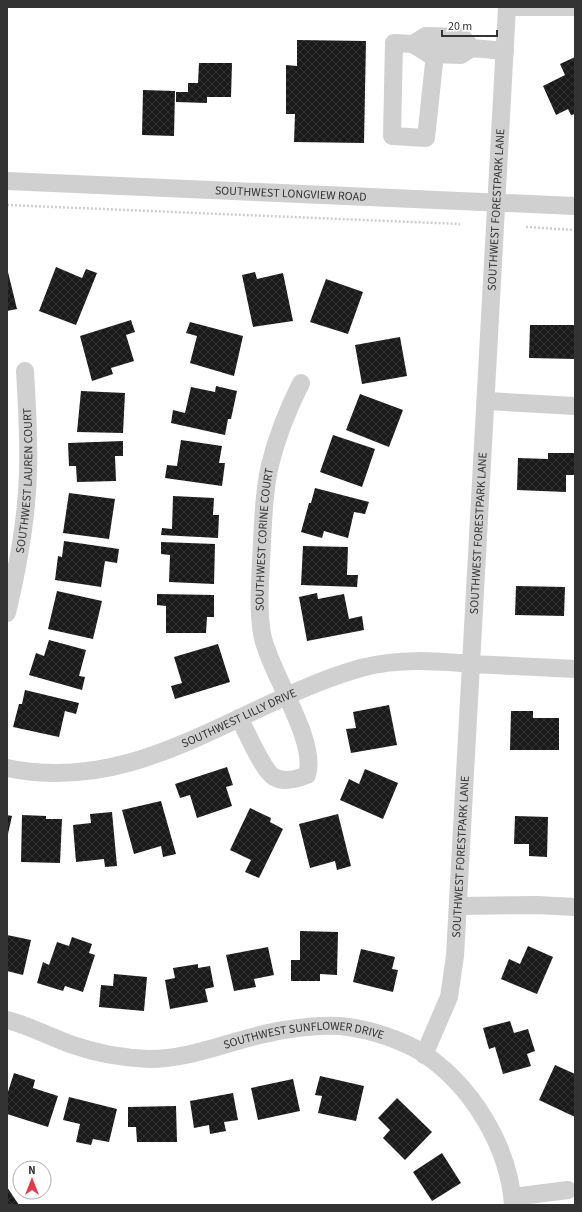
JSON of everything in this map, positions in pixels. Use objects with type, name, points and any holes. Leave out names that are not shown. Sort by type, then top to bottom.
[{"type":"street","name":"SOUTHWEST FORESTPARK LANE","points":[[424,1055],[449,997],[455,956],[487,401],[507,7]]},
{"type":"street","points":[[512,7],[575,7]]},
{"type":"street","points":[[413,44],[426,36],[462,37],[472,48]]},
{"type":"street","points":[[435,54],[426,138],[392,136],[394,43],[413,44],[428,54],[435,54],[461,55],[472,48],[505,51]]},
{"type":"street","name":"SOUTHWEST LONGVIEW ROAD","points":[[7,181],[575,206]]},
{"type":"street","name":"SOUTHWEST LAUREN COURT","points":[[7,613],[22,537],[28,473],[29,428],[25,371]]},
{"type":"street","name":"SOUTHWEST CORINE COURT","points":[[239,718],[267,770],[274,777],[288,780],[307,775],[310,766],[308,750],[287,696],[271,662],[262,634],[259,605],[265,498],[270,465],[285,417],[301,383]]},
{"type":"street","points":[[487,401],[575,406]]},
{"type":"street","name":"SOUTHWEST LILLY DRIVE","points":[[7,768],[46,773],[83,773],[125,765],[159,754],[287,696],[361,668],[376,664],[427,660],[472,664],[575,669]]},
{"type":"street","points":[[458,906],[537,905],[575,908]]},
{"type":"street","name":"SOUTHWEST SUNFLOWER DRIVE","points":[[7,1020],[72,1045],[113,1056],[149,1059],[192,1054],[284,1030],[317,1027],[348,1027],[381,1035],[424,1055],[455,1080],[486,1121],[505,1162],[513,1201]]},
{"type":"street","points":[[513,1201],[568,1190]]},
{"type":"path","points":[[7,205],[460,224]]},
{"type":"path","points":[[526,227],[575,230]]},
{"type":"building","points":[[297,40],[366,41],[364,143],[294,142],[295,114],[286,114],[286,65],[297,66]]},
{"type":"building","points":[[575,57],[575,114],[571,115],[568,109],[556,115],[543,86],[565,75],[560,64]]},
{"type":"building","points":[[199,63],[232,63],[231,97],[207,97],[207,103],[176,102],[176,92],[188,92],[188,83],[198,83]]},
{"type":"building","points":[[143,90],[175,91],[174,136],[142,135]]},
{"type":"building","points":[[56,267],[82,278],[86,269],[97,273],[76,325],[39,311]]},
{"type":"building","points":[[7,268],[17,309],[7,311]]},
{"type":"building","points":[[255,272],[257,279],[283,273],[293,321],[253,327],[242,275]]},
{"type":"building","points":[[326,279],[363,292],[348,334],[310,322]]},
{"type":"building","points":[[131,320],[135,332],[126,335],[134,361],[111,368],[113,374],[92,381],[80,336]]},
{"type":"building","points":[[190,322],[243,336],[234,376],[190,363],[197,336],[186,333]]},
{"type":"building","points":[[530,325],[575,325],[575,359],[529,358]]},
{"type":"building","points":[[400,337],[407,376],[362,384],[355,345]]},
{"type":"building","points":[[216,386],[237,391],[231,419],[228,419],[225,435],[171,423],[173,410],[185,413],[191,387],[215,392]]},
{"type":"building","points":[[81,391],[125,393],[123,433],[77,432]]},
{"type":"building","points":[[360,394],[403,410],[389,447],[346,430]]},
{"type":"building","points":[[333,435],[375,449],[362,487],[320,472]]},
{"type":"building","points":[[181,440],[222,446],[219,463],[225,463],[222,486],[165,478],[167,465],[177,466]]},
{"type":"building","points":[[123,441],[123,456],[115,456],[116,481],[77,482],[76,466],[69,466],[68,443]]},
{"type":"building","points":[[548,453],[575,453],[574,475],[566,475],[566,492],[517,490],[518,458],[548,459]]},
{"type":"building","points":[[315,488],[369,502],[365,514],[354,512],[348,538],[324,531],[322,538],[301,532]]},
{"type":"building","points":[[69,493],[115,499],[109,539],[63,533]]},
{"type":"building","points":[[173,496],[214,498],[213,515],[219,515],[218,538],[161,535],[162,528],[172,529]]},
{"type":"building","points":[[64,541],[119,549],[117,563],[105,561],[101,587],[55,580],[58,556],[62,557]]},
{"type":"building","points":[[161,542],[215,544],[214,584],[169,582],[170,555],[161,554]]},
{"type":"building","points":[[303,546],[348,547],[347,575],[358,575],[357,587],[301,585]]},
{"type":"building","points":[[516,586],[565,587],[564,616],[515,615]]},
{"type":"building","points":[[57,591],[102,601],[93,639],[48,629]]},
{"type":"building","points":[[317,593],[318,599],[344,594],[349,619],[362,616],[364,630],[307,641],[299,597]]},
{"type":"building","points":[[157,594],[214,595],[214,617],[207,617],[206,633],[166,633],[166,606],[157,605]]},
{"type":"building","points":[[49,640],[86,650],[79,676],[85,677],[82,690],[29,675],[36,653],[44,656]]},
{"type":"building","points":[[218,644],[230,682],[175,699],[171,686],[182,683],[174,657]]},
{"type":"building","points":[[25,690],[79,703],[76,714],[65,711],[59,737],[13,727],[19,704],[22,704]]},
{"type":"building","points":[[389,705],[397,745],[351,753],[346,729],[356,728],[353,712]]},
{"type":"building","points":[[511,711],[533,711],[533,718],[559,718],[559,750],[510,750]]},
{"type":"building","points":[[227,767],[233,785],[226,787],[232,806],[197,818],[190,795],[180,798],[175,784]]},
{"type":"building","points":[[365,769],[398,783],[383,819],[340,800],[349,779],[359,784]]},
{"type":"building","points":[[161,801],[176,854],[163,857],[161,846],[134,854],[122,810]]},
{"type":"building","points":[[250,808],[271,818],[270,822],[283,829],[259,878],[245,872],[251,860],[230,850]]},
{"type":"building","points":[[112,812],[117,866],[105,867],[104,859],[76,862],[73,825],[91,823],[90,814]]},
{"type":"building","points":[[338,814],[351,866],[337,870],[335,861],[310,868],[299,824]]},
{"type":"building","points":[[7,815],[12,816],[8,834],[7,834]]},
{"type":"building","points":[[22,815],[46,816],[46,819],[62,819],[60,863],[21,862]]},
{"type":"building","points":[[515,816],[548,817],[547,857],[529,856],[529,844],[514,844]]},
{"type":"building","points":[[300,931],[338,932],[337,975],[320,974],[320,981],[291,981],[291,960],[300,960]]},
{"type":"building","points":[[7,935],[31,940],[23,975],[7,971]]},
{"type":"building","points":[[72,937],[92,944],[89,953],[95,955],[83,992],[65,986],[63,991],[37,983],[43,962],[49,965],[57,942],[69,946]]},
{"type":"building","points":[[528,946],[553,957],[537,994],[501,979],[509,959],[520,964]]},
{"type":"building","points":[[268,947],[274,975],[254,979],[256,987],[234,991],[226,955]]},
{"type":"building","points":[[361,949],[395,957],[392,969],[398,970],[393,992],[353,982]]},
{"type":"building","points":[[198,964],[198,968],[210,966],[214,987],[205,989],[208,1002],[170,1009],[165,980],[175,978],[173,968]]},
{"type":"building","points":[[114,974],[147,977],[144,1011],[99,1007],[101,985],[113,986]]},
{"type":"building","points":[[510,1021],[514,1033],[528,1029],[535,1051],[527,1054],[531,1066],[503,1074],[495,1047],[489,1049],[483,1028]]},
{"type":"building","points":[[555,1065],[575,1074],[575,1117],[539,1100]]},
{"type":"building","points":[[14,1073],[35,1080],[33,1088],[58,1096],[48,1127],[7,1114],[7,1095]]},
{"type":"building","points":[[320,1076],[364,1086],[356,1121],[318,1113],[322,1096],[315,1095]]},
{"type":"building","points":[[293,1079],[300,1111],[258,1120],[251,1088]]},
{"type":"building","points":[[233,1093],[238,1120],[224,1122],[226,1131],[210,1134],[209,1125],[194,1128],[190,1101]]},
{"type":"building","points":[[69,1097],[117,1109],[109,1142],[93,1139],[91,1145],[76,1142],[80,1124],[63,1120]]},
{"type":"building","points":[[397,1098],[432,1132],[405,1160],[383,1138],[390,1130],[378,1118]]},
{"type":"building","points":[[176,1106],[177,1142],[137,1142],[136,1127],[128,1127],[128,1107]]},
{"type":"building","points":[[442,1153],[461,1183],[432,1201],[413,1172]]},
{"type":"building","points":[[7,1187],[12,1194],[12,1200],[16,1200],[19,1205],[7,1205]]}]
